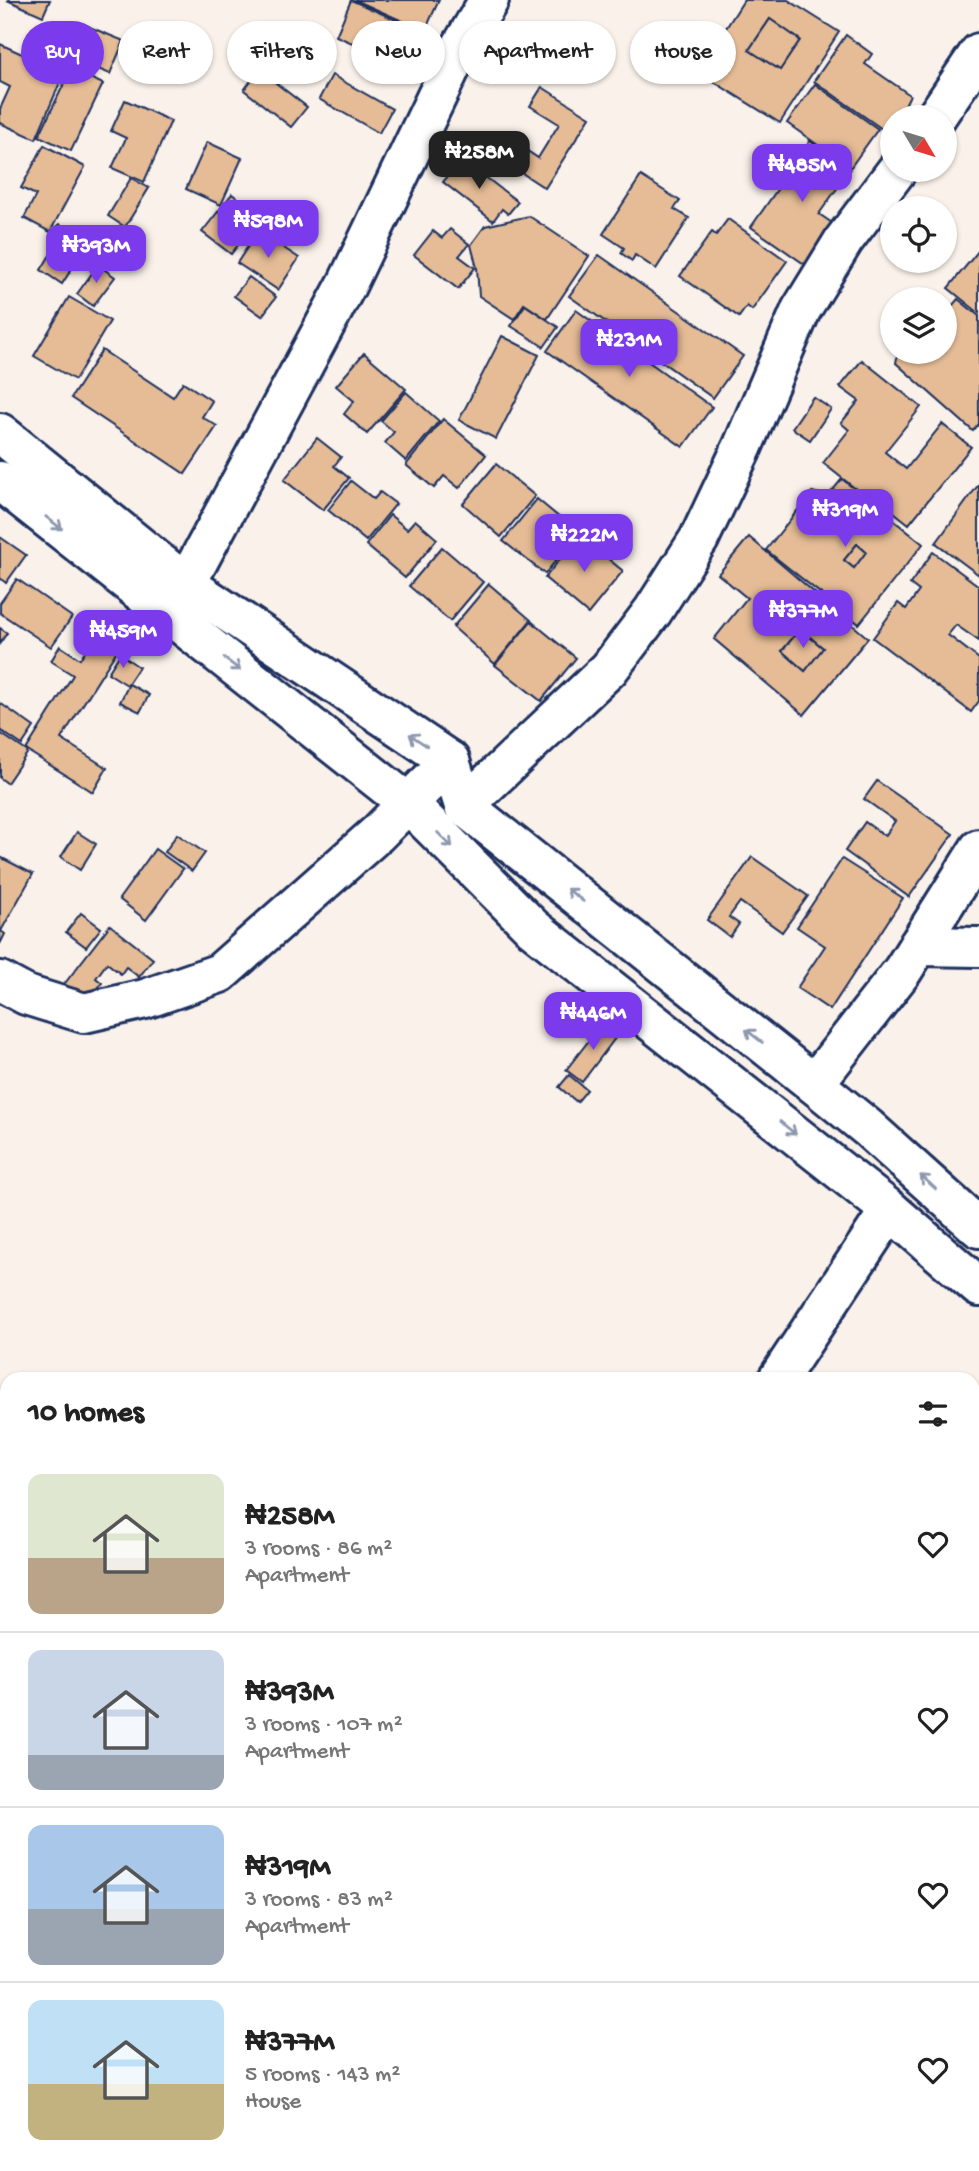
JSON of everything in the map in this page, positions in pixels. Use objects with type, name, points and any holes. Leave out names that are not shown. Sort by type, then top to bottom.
[{"type":"street","points":[[186,584],[347,284],[458,52],[489,0]]},
{"type":"street","points":[[944,105],[979,53]]},
{"type":"street","points":[[464,806],[609,669],[653,611],[699,539],[742,448],[801,310],[844,240],[888,182]]},
{"type":"street","points":[[0,433],[186,584],[450,761],[464,806],[814,1084],[979,1228]]},
{"type":"street","points":[[0,481],[409,804],[533,928],[890,1210],[979,1287]]},
{"type":"street","points":[[0,981],[26,995],[83,1013],[145,999],[220,974],[409,804],[450,761]]},
{"type":"street","points":[[814,1084],[903,970],[979,849]]},
{"type":"street","points":[[918,946],[979,947]]},
{"type":"street","points":[[783,1372],[890,1210]]},
{"type":"building","points":[[7,0],[50,0],[43,16]]},
{"type":"building","points":[[351,0],[399,21],[351,21],[351,42],[337,36]]},
{"type":"building","points":[[355,0],[439,0],[430,21],[402,21]]},
{"type":"building","points":[[744,0],[788,0],[839,32],[780,123],[717,84],[736,84],[736,21],[731,21]],"holes":[[[770,19],[800,40],[780,70],[749,50]]]},
{"type":"building","points":[[770,19],[800,40],[780,70],[749,50]]},
{"type":"building","points":[[104,33],[118,39],[118,55],[110,74],[104,72]]},
{"type":"building","points":[[846,35],[872,54],[865,64],[910,95],[906,103],[909,105],[880,105],[880,128],[814,81]]},
{"type":"building","points":[[0,44],[21,54],[21,84],[59,84],[36,139],[0,123],[0,109],[10,87],[0,82]]},
{"type":"building","points":[[337,78],[392,109],[379,133],[319,99],[327,84],[337,84]]},
{"type":"building","points":[[64,84],[103,84],[71,151],[39,136]]},
{"type":"building","points":[[248,84],[277,84],[307,107],[291,127],[244,90]]},
{"type":"building","points":[[815,84],[878,129],[850,168],[787,123]]},
{"type":"building","points":[[542,87],[590,117],[545,188],[505,162],[517,144],[538,158],[559,124],[530,106]]},
{"type":"building","points":[[125,100],[171,121],[144,182],[112,168],[126,138],[111,131]]},
{"type":"building","points":[[810,141],[850,170],[819,214],[838,227],[810,268],[751,227],[781,184],[767,175],[777,159],[791,169]]},
{"type":"building","points":[[207,142],[242,158],[221,205],[186,189]]},
{"type":"building","points":[[44,145],[85,167],[50,232],[24,218],[36,195],[21,188]]},
{"type":"building","points":[[462,159],[518,202],[508,214],[502,209],[493,221],[443,182]]},
{"type":"building","points":[[641,176],[680,201],[674,209],[689,218],[656,269],[635,255],[632,261],[621,253],[624,248],[603,234]]},
{"type":"building","points":[[131,178],[149,188],[125,227],[108,216]]},
{"type":"building","points":[[232,194],[261,216],[231,254],[202,232]]},
{"type":"building","points":[[529,216],[589,256],[547,319],[524,304],[514,319],[479,296],[477,268],[471,245],[485,226]]},
{"type":"building","points":[[728,219],[787,261],[752,310],[747,306],[739,317],[680,276],[712,232],[716,235]]},
{"type":"building","points":[[59,224],[88,243],[62,284],[41,270],[58,242],[50,237]]},
{"type":"building","points":[[450,229],[469,244],[459,256],[475,268],[458,289],[414,255],[433,231],[442,238]]},
{"type":"building","points":[[258,231],[299,258],[278,290],[237,263]]},
{"type":"building","points":[[979,250],[979,313],[957,295],[957,287],[949,287]]},
{"type":"building","points":[[599,255],[743,356],[713,398],[569,296]]},
{"type":"building","points":[[98,265],[115,277],[93,306],[77,294]]},
{"type":"building","points":[[249,277],[276,297],[262,316],[234,296]]},
{"type":"building","points":[[69,297],[110,321],[75,380],[34,356]]},
{"type":"building","points":[[957,300],[979,316],[979,424],[973,431],[897,364],[957,364]]},
{"type":"building","points":[[525,305],[558,327],[544,347],[511,326]]},
{"type":"building","points":[[576,310],[712,407],[683,447],[547,351]]},
{"type":"building","points":[[502,336],[539,355],[496,439],[459,420]]},
{"type":"building","points":[[102,350],[173,397],[183,382],[212,401],[202,417],[217,426],[185,474],[71,398]]},
{"type":"building","points":[[364,353],[406,389],[367,434],[344,414],[354,401],[336,386]]},
{"type":"building","points":[[862,360],[921,407],[885,452],[906,469],[942,424],[971,447],[909,524],[885,505],[881,509],[823,463],[849,430],[841,423],[859,401],[840,387]]},
{"type":"building","points":[[406,392],[439,421],[406,461],[385,443],[394,432],[381,421]]},
{"type":"building","points":[[813,397],[831,409],[810,440],[792,428]]},
{"type":"building","points":[[443,419],[486,455],[459,488],[444,476],[434,488],[406,465]]},
{"type":"building","points":[[317,438],[341,457],[334,466],[349,478],[323,510],[284,480]]},
{"type":"building","points":[[496,464],[535,496],[501,537],[463,504]]},
{"type":"building","points":[[842,479],[923,544],[859,624],[766,550],[812,492],[828,496]],"holes":[[[857,544],[866,552],[854,568],[844,560]]]},
{"type":"building","points":[[351,481],[374,499],[380,492],[396,504],[366,541],[328,510]]},
{"type":"building","points":[[979,484],[979,575],[936,543]]},
{"type":"building","points":[[537,499],[578,533],[545,574],[503,541]]},
{"type":"building","points":[[390,515],[407,529],[415,520],[437,539],[405,578],[366,545]]},
{"type":"building","points":[[579,535],[623,571],[588,614],[545,578]]},
{"type":"building","points":[[0,537],[26,555],[6,583],[0,578]]},
{"type":"building","points":[[749,537],[868,638],[804,715],[714,639],[747,598],[718,574]],"holes":[[[800,629],[823,648],[805,671],[782,651]]]},
{"type":"building","points":[[857,544],[866,552],[854,568],[844,560]]},
{"type":"building","points":[[442,547],[483,582],[450,621],[409,586]]},
{"type":"building","points":[[933,552],[979,586],[979,641],[956,625],[948,635],[979,659],[979,701],[971,712],[873,638],[898,603],[906,609],[919,591],[910,584]]},
{"type":"building","points":[[17,579],[72,617],[51,647],[0,613],[0,603]]},
{"type":"building","points":[[489,584],[531,620],[495,664],[453,627]]},
{"type":"building","points":[[531,621],[576,658],[541,701],[495,665]]},
{"type":"building","points":[[0,628],[7,633],[0,643]]},
{"type":"building","points":[[800,629],[823,648],[805,671],[782,651]]},
{"type":"building","points":[[95,635],[118,649],[61,739],[107,768],[93,792],[26,750],[73,675],[51,661],[60,646],[80,659]]},
{"type":"building","points":[[120,654],[139,667],[127,685],[108,673]]},
{"type":"building","points":[[129,684],[149,695],[140,712],[120,702]]},
{"type":"building","points":[[0,703],[34,727],[22,745],[0,730]]},
{"type":"building","points":[[0,733],[28,752],[7,783],[0,778]]},
{"type":"building","points":[[877,781],[953,834],[909,897],[845,851],[865,822],[885,836],[895,821],[864,799]]},
{"type":"building","points":[[77,832],[96,844],[80,870],[61,857]]},
{"type":"building","points":[[177,834],[205,853],[192,871],[165,852]]},
{"type":"building","points":[[155,849],[183,869],[146,920],[119,899]]},
{"type":"building","points":[[0,857],[33,874],[1,931],[5,934],[0,944]]},
{"type":"building","points":[[752,857],[808,896],[782,932],[740,902],[729,917],[739,924],[730,937],[707,920]]},
{"type":"building","points":[[842,859],[903,898],[830,1010],[797,988],[825,946],[797,927]]},
{"type":"building","points":[[81,913],[101,928],[86,947],[66,932]]},
{"type":"building","points":[[110,925],[153,959],[139,977],[126,967],[121,974],[107,963],[96,978],[102,983],[82,1008],[59,991]]},
{"type":"building","points":[[604,1021],[619,1033],[582,1082],[566,1070]]},
{"type":"building","points":[[569,1075],[587,1090],[577,1102],[559,1087]]}]
